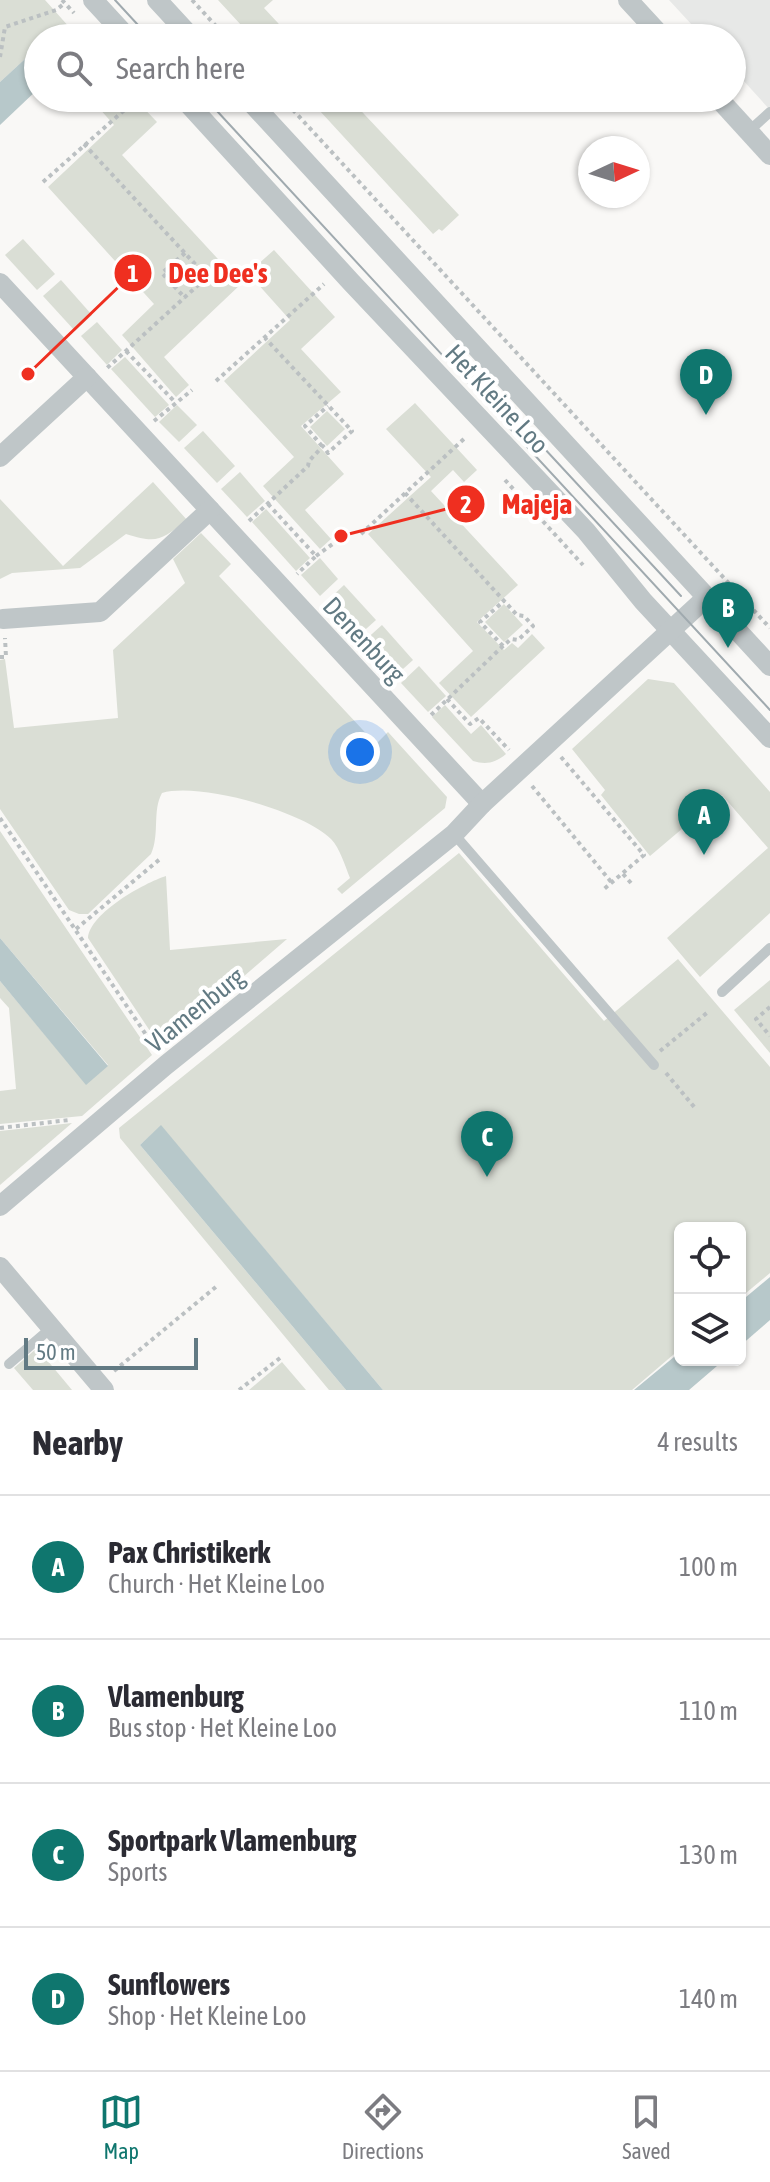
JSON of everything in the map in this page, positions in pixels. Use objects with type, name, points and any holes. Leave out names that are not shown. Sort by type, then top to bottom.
[{"type":"street","points":[[93,0],[115,24]]},
{"type":"street","points":[[157,0],[179,24]]},
{"type":"street","points":[[628,0],[650,24]]},
{"type":"street","name":"Het Kleine Loo","points":[[196,112],[586,531],[671,632],[770,738]]},
{"type":"street","name":"Het Kleine Loo","points":[[260,112],[770,666]]},
{"type":"street","points":[[731,112],[770,155]]},
{"type":"street","name":"Denenburg","points":[[0,283],[482,804]]},
{"type":"street","points":[[0,457],[90,379]]},
{"type":"street","points":[[3,619],[100,612],[210,510]]},
{"type":"street","name":"Vlamenburg","points":[[0,1206],[166,1065],[454,834],[482,804],[526,775],[549,743],[707,597]]},
{"type":"street","points":[[0,1267],[101,1387]]},
{"type":"lane","points":[[749,131],[770,112]]},
{"type":"lane","points":[[454,834],[652,1062]]},
{"type":"lane","points":[[722,992],[770,948]]},
{"type":"lane","points":[[9,1364],[51,1328]]},
{"type":"path","points":[[192,0],[214,24]]},
{"type":"path","points":[[0,57],[5,27],[56,10],[65,3]]},
{"type":"path","points":[[43,182],[122,112]]},
{"type":"path","points":[[295,112],[770,628]]},
{"type":"path","points":[[84,144],[207,277],[126,351],[90,379]]},
{"type":"path","points":[[185,253],[162,273],[185,298]]},
{"type":"path","points":[[216,381],[324,284]]},
{"type":"path","points":[[265,338],[352,431],[328,453],[305,426],[328,406]]},
{"type":"path","points":[[126,351],[175,402]]},
{"type":"path","points":[[152,423],[192,390]]},
{"type":"path","points":[[361,534],[466,437]]},
{"type":"path","points":[[247,523],[308,466],[323,446]]},
{"type":"path","points":[[405,493],[517,615],[524,616],[533,626],[518,640],[511,639],[503,646],[428,719]]},
{"type":"path","points":[[268,504],[316,556]]},
{"type":"path","points":[[296,575],[334,543]]},
{"type":"path","points":[[503,646],[480,622],[504,601]]},
{"type":"path","points":[[447,699],[470,724],[479,718],[612,883]]},
{"type":"path","points":[[549,743],[644,855],[604,889]]},
{"type":"path","points":[[0,818],[166,1065]]},
{"type":"path","points":[[76,929],[160,859]]},
{"type":"path","points":[[623,874],[631,883]]},
{"type":"path","points":[[770,1007],[756,1019],[770,1036]]},
{"type":"path","points":[[695,1108],[662,1069],[652,1062],[708,1012]]},
{"type":"path","points":[[0,1128],[109,1115]]},
{"type":"path","points":[[101,1387],[217,1286]]},
{"type":"path","points":[[239,1390],[280,1358]]},
{"type":"shaded area","points":[[0,0],[45,0],[66,24],[24,24],[24,60],[0,82]]},
{"type":"shaded area","points":[[218,0],[273,0],[264,8],[279,24],[240,24]]},
{"type":"shaded area","points":[[669,0],[770,0],[770,110],[746,83],[746,24],[691,24]]},
{"type":"shaded area","points":[[24,60],[24,102],[0,125],[0,82]]},
{"type":"shaded area","points":[[102,112],[147,112],[157,122],[122,155],[241,284],[164,357],[189,385],[176,397],[122,335],[154,304],[48,187],[114,125]]},
{"type":"shaded area","points":[[321,112],[362,112],[459,215],[442,231],[439,229],[433,234]]},
{"type":"shaded area","points":[[23,239],[55,274],[37,290],[5,255]]},
{"type":"shaded area","points":[[274,250],[335,317],[301,349],[341,392],[301,426],[344,474],[305,510],[331,539],[320,549],[263,486],[294,457],[224,381],[290,320],[248,273]]},
{"type":"shaded area","points":[[61,280],[92,315],[75,331],[43,296]]},
{"type":"shaded area","points":[[97,322],[122,350],[107,365],[81,336]]},
{"type":"shaded area","points":[[125,357],[169,405],[155,417],[111,369]]},
{"type":"shaded area","points":[[415,403],[477,470],[464,482],[453,470],[431,491],[518,585],[477,622],[504,650],[512,643],[518,648],[532,634],[545,648],[471,717],[439,683],[473,651],[368,534],[431,477],[386,429]]},
{"type":"shaded area","points":[[177,405],[197,425],[179,442],[159,422]]},
{"type":"shaded area","points":[[327,411],[345,429],[327,446],[310,427]]},
{"type":"shaded area","points":[[203,431],[235,466],[217,483],[184,448]]},
{"type":"shaded area","points":[[240,472],[265,501],[247,517],[221,489]]},
{"type":"shaded area","points":[[153,482],[187,520],[171,532],[153,539],[126,534],[80,568],[12,573],[0,579],[0,499],[63,566]]},
{"type":"shaded area","points":[[266,509],[310,558],[296,571],[252,522]]},
{"type":"shaded area","points":[[201,533],[231,564],[219,576],[376,744],[388,732],[447,797],[445,808],[342,894],[337,889],[350,878],[340,852],[331,839],[298,818],[225,795],[179,791],[162,793],[157,807],[151,854],[88,914],[79,914],[69,910],[0,809],[0,660],[5,659],[14,728],[118,718],[113,650],[185,583],[173,559]]},
{"type":"shaded area","points":[[320,558],[338,579],[320,596],[301,575]]},
{"type":"shaded area","points":[[344,585],[376,620],[357,637],[326,602]]},
{"type":"shaded area","points":[[504,604],[523,625],[504,642],[485,622]]},
{"type":"shaded area","points":[[382,625],[413,660],[394,677],[363,642]]},
{"type":"shaded area","points":[[419,666],[446,696],[428,712],[401,683]]},
{"type":"shaded area","points":[[648,679],[674,683],[770,792],[770,913],[700,977],[667,938],[768,848],[722,795],[650,856],[601,795],[605,790],[572,749]]},
{"type":"shaded area","points":[[445,705],[471,734],[481,725],[506,754],[490,762],[473,761],[432,717]]},
{"type":"shaded area","points":[[0,831],[152,1055],[82,1116],[0,1124],[0,1091],[16,1089],[9,1008],[0,998],[0,981],[86,1084],[108,1065],[0,938]]},
{"type":"shaded area","points":[[459,853],[604,1021],[678,959],[770,1067],[770,1273],[746,1293],[746,1222],[674,1222],[674,1354],[632,1390],[383,1390],[161,1126],[140,1145],[346,1390],[329,1390],[120,1138],[119,1128]]},
{"type":"shaded area","points":[[166,876],[170,950],[287,939],[167,1043],[156,1040],[88,938],[91,928],[108,909],[132,892]]},
{"type":"shaded area","points":[[0,938],[108,1066],[86,1085],[0,981]]},
{"type":"shaded area","points":[[770,980],[770,1053],[734,1010]]},
{"type":"shaded area","points":[[72,1123],[0,1185],[0,1131]]},
{"type":"shaded area","points":[[161,1125],[383,1390],[346,1390],[140,1145]]},
{"type":"shaded area","points":[[770,1277],[770,1320],[746,1341],[746,1297]]},
{"type":"shaded area","points":[[37,1348],[72,1390],[33,1390],[14,1368]]},
{"type":"shaded area","points":[[674,1357],[674,1366],[717,1366],[689,1390],[634,1390]]},
{"type":"shaded area","points":[[282,1362],[306,1390],[249,1390]]},
{"type":"tram line","points":[[115,0],[137,24]]},
{"type":"tram line","points":[[218,112],[770,710]]},
{"type":"tram line","points":[[518,420],[681,596]]},
{"type":"place","name":"Dee Dee's","points":[[28,374]]},
{"type":"place","name":"Sunflowers","points":[[706,415]]},
{"type":"place","name":"Majeja","points":[[341,536]]},
{"type":"place","name":"Vlamenburg","points":[[728,648]]},
{"type":"place","name":"Pax Christikerk","points":[[704,855]]},
{"type":"place","name":"Sportpark Vlamenburg","points":[[487,1177]]}]
